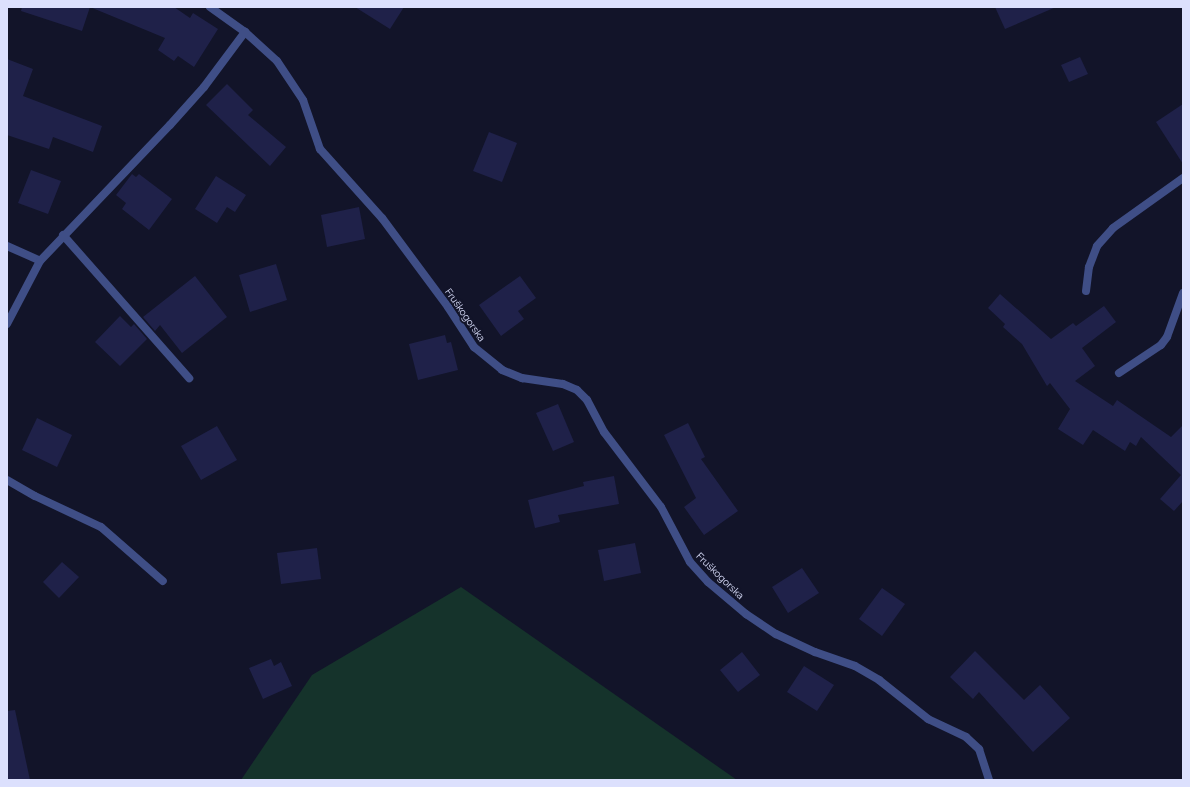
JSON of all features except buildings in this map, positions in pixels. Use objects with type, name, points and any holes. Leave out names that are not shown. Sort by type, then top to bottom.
[{"type":"street","name":"Fruškogorska","points":[[210,7],[245,32],[277,61],[303,100],[320,149],[382,218],[448,307],[474,347],[502,370],[522,378],[564,384],[577,390],[587,400],[604,432],[661,508],[690,562],[746,614],[776,634],[815,652],[855,666],[879,680],[928,719],[966,737],[979,749],[988,780]]},
{"type":"street","points":[[7,324],[40,261],[170,125],[204,87],[245,32]]},
{"type":"street","points":[[1086,291],[1090,267],[1097,246],[1114,228],[1183,178]]},
{"type":"street","points":[[64,235],[189,378]]},
{"type":"street","points":[[7,246],[40,261]]},
{"type":"street","points":[[1119,373],[1161,345],[1167,337],[1183,293]]},
{"type":"street","points":[[7,480],[35,496],[101,527],[163,580]]},
{"type":"green space","points":[[461,587],[737,780],[241,780],[312,675]]}]
